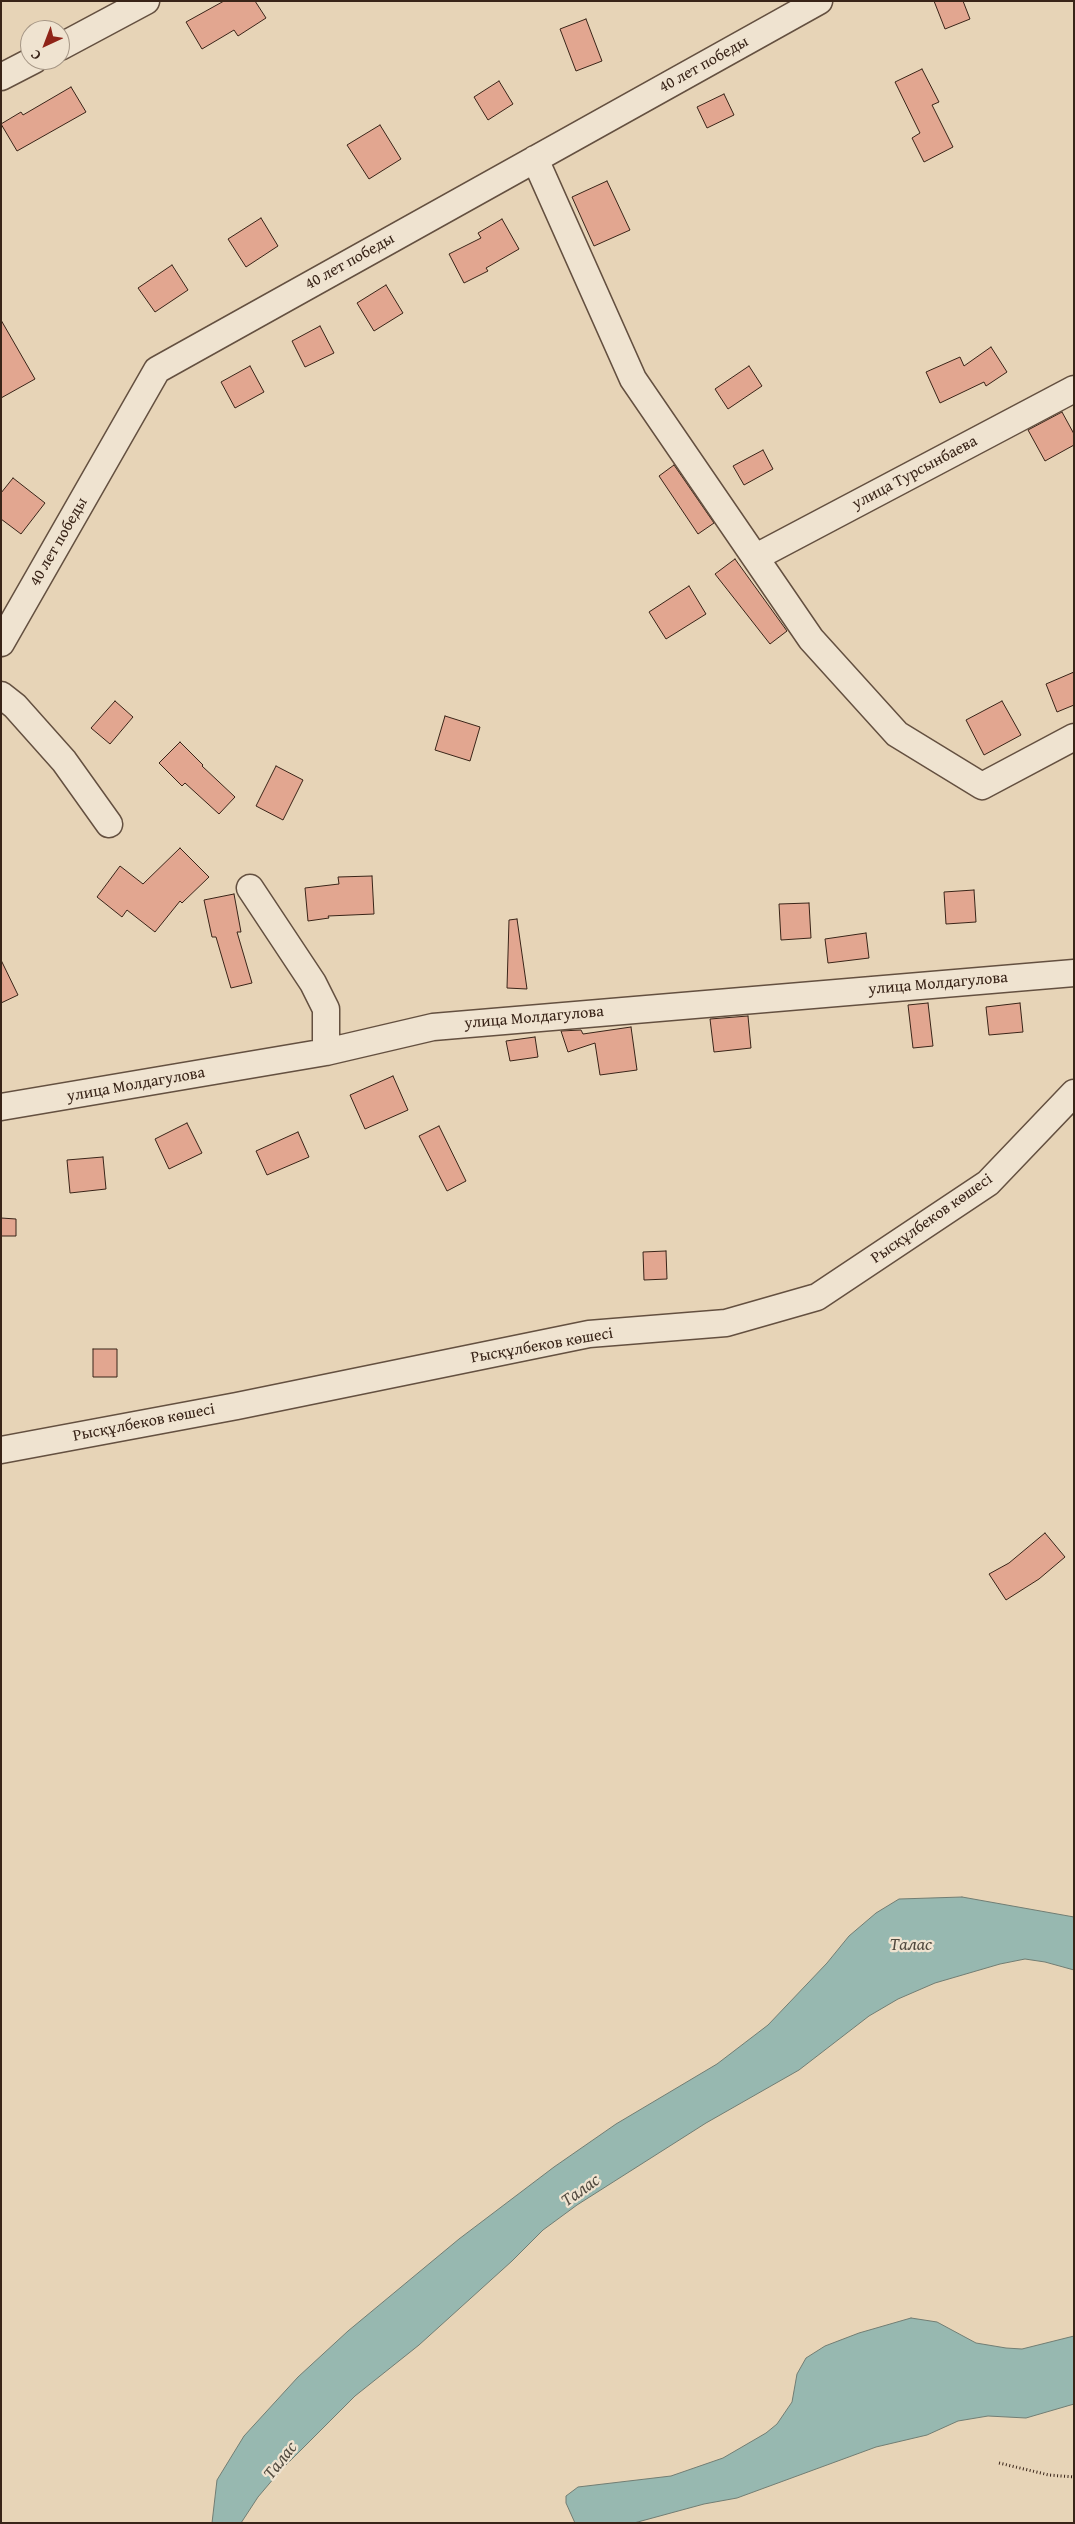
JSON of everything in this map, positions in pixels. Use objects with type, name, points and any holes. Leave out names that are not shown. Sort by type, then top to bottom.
[{"type":"street","points":[[70,41],[146,1]]},
{"type":"street","name":"40 лет победы","points":[[1,644],[157,370],[819,1]]},
{"type":"street","points":[[1,77],[20,67]]},
{"type":"street","points":[[535,159],[633,379],[756,557],[810,640],[896,734],[982,786],[1074,737]]},
{"type":"street","name":"улица Турсынбаева","points":[[756,557],[1074,389]]},
{"type":"street","points":[[1,696],[15,706],[64,762],[109,824]]},
{"type":"street","points":[[250,888],[326,1009],[326,1052]]},
{"type":"street","name":"улица Молдагулова","points":[[1,1107],[326,1052],[433,1027],[1074,973]]},
{"type":"street","name":"Рысқұлбеков көшесі","points":[[1,1450],[237,1406],[589,1334],[726,1323],[817,1297],[988,1183],[1074,1093]]},
{"type":"path","points":[[999,2462],[1049,2475],[1074,2477]]},
{"type":"water","name":"Талас","points":[[962,1897],[1074,1917],[1074,1970],[1025,1959],[1000,1964],[935,1983],[898,1999],[869,2016],[799,2070],[706,2123],[577,2205],[543,2230],[512,2261],[419,2345],[355,2396],[280,2471],[258,2497],[241,2523],[212,2523],[217,2480],[244,2436],[298,2377],[348,2331],[459,2239],[554,2167],[616,2124],[717,2064],[768,2025],[827,1963],[849,1936],[876,1913],[899,1899]]},
{"type":"water","points":[[911,2318],[937,2322],[976,2343],[1006,2348],[1022,2349],[1074,2336],[1074,2404],[1026,2418],[988,2416],[958,2421],[927,2435],[876,2447],[737,2498],[704,2504],[634,2523],[575,2523],[566,2503],[566,2496],[578,2487],[671,2476],[723,2458],[766,2433],[777,2424],[792,2402],[797,2374],[806,2358],[825,2346],[859,2333]]},
{"type":"building","points":[[224,1],[255,1],[266,18],[238,36],[234,30],[202,49],[186,22]]},
{"type":"building","points":[[934,1],[963,1],[970,19],[945,29]]},
{"type":"building","points":[[586,19],[602,61],[576,71],[560,29]]},
{"type":"building","points":[[922,69],[939,102],[932,105],[953,147],[924,162],[912,138],[920,133],[895,82]]},
{"type":"building","points":[[499,81],[513,104],[488,120],[474,97]]},
{"type":"building","points":[[71,87],[86,112],[17,151],[1,124],[21,112],[23,115]]},
{"type":"building","points":[[724,94],[734,115],[707,128],[697,107]]},
{"type":"building","points":[[380,125],[401,159],[369,179],[347,145]]},
{"type":"building","points":[[607,181],[630,230],[594,246],[572,197]]},
{"type":"building","points":[[261,218],[278,246],[246,267],[228,239]]},
{"type":"building","points":[[502,219],[519,249],[486,268],[488,271],[464,283],[449,254],[481,238],[478,233]]},
{"type":"building","points":[[172,265],[188,290],[155,312],[138,288]]},
{"type":"building","points":[[386,285],[403,313],[374,331],[357,303]]},
{"type":"building","points":[[1,320],[35,379],[1,398]]},
{"type":"building","points":[[320,326],[334,353],[305,367],[292,341]]},
{"type":"building","points":[[991,347],[1007,372],[986,386],[984,382],[940,403],[926,372],[960,357],[964,366]]},
{"type":"building","points":[[250,366],[264,392],[235,408],[221,382]]},
{"type":"building","points":[[749,366],[762,386],[728,409],[715,389]]},
{"type":"building","points":[[1062,412],[1074,434],[1074,445],[1045,461],[1028,430]]},
{"type":"building","points":[[763,450],[773,469],[744,485],[733,466]]},
{"type":"building","points":[[674,465],[714,523],[698,534],[659,476]]},
{"type":"building","points":[[13,478],[45,503],[21,534],[1,519],[1,493]]},
{"type":"building","points":[[735,559],[787,631],[770,644],[715,574]]},
{"type":"building","points":[[689,586],[706,614],[666,639],[649,612]]},
{"type":"building","points":[[1074,672],[1074,705],[1057,712],[1046,684]]},
{"type":"building","points":[[115,701],[133,717],[110,744],[91,728]]},
{"type":"building","points":[[1002,701],[1021,735],[984,755],[966,720]]},
{"type":"building","points":[[445,716],[480,727],[470,761],[435,750]]},
{"type":"building","points":[[180,742],[235,797],[219,814],[185,783],[182,786],[159,763]]},
{"type":"building","points":[[276,766],[303,780],[283,820],[256,806]]},
{"type":"building","points":[[180,848],[209,877],[182,903],[180,901],[155,932],[127,910],[122,917],[97,897],[120,866],[143,884]]},
{"type":"building","points":[[372,876],[374,914],[328,916],[329,918],[308,921],[305,888],[339,884],[338,877]]},
{"type":"building","points":[[974,890],[976,922],[946,924],[944,892]]},
{"type":"building","points":[[234,894],[241,932],[237,932],[252,983],[231,988],[216,937],[212,937],[204,900]]},
{"type":"building","points":[[809,903],[811,938],[781,940],[779,904]]},
{"type":"building","points":[[517,919],[527,989],[507,988],[509,920]]},
{"type":"building","points":[[866,933],[869,958],[828,963],[825,939]]},
{"type":"building","points":[[1,960],[18,995],[1,1003]]},
{"type":"building","points":[[928,1003],[933,1046],[913,1048],[908,1005]]},
{"type":"building","points":[[1020,1003],[1023,1032],[989,1035],[986,1007]]},
{"type":"building","points":[[748,1016],[751,1048],[714,1052],[710,1019]]},
{"type":"building","points":[[631,1027],[637,1070],[600,1075],[595,1043],[568,1052],[561,1031],[581,1030],[583,1034]]},
{"type":"building","points":[[535,1037],[538,1057],[510,1061],[506,1041]]},
{"type":"building","points":[[393,1076],[408,1110],[365,1129],[350,1095]]},
{"type":"building","points":[[187,1123],[202,1153],[169,1169],[155,1139]]},
{"type":"building","points":[[439,1126],[466,1181],[447,1191],[419,1136]]},
{"type":"building","points":[[298,1132],[309,1157],[267,1175],[256,1151]]},
{"type":"building","points":[[103,1157],[106,1189],[70,1193],[67,1160]]},
{"type":"building","points":[[1,1218],[16,1219],[16,1236],[1,1236]]},
{"type":"building","points":[[666,1251],[667,1279],[644,1280],[643,1252]]},
{"type":"building","points":[[93,1349],[117,1349],[117,1377],[93,1377]]},
{"type":"building","points":[[1045,1533],[1065,1557],[1039,1579],[1006,1600],[989,1574],[1009,1563]]}]
